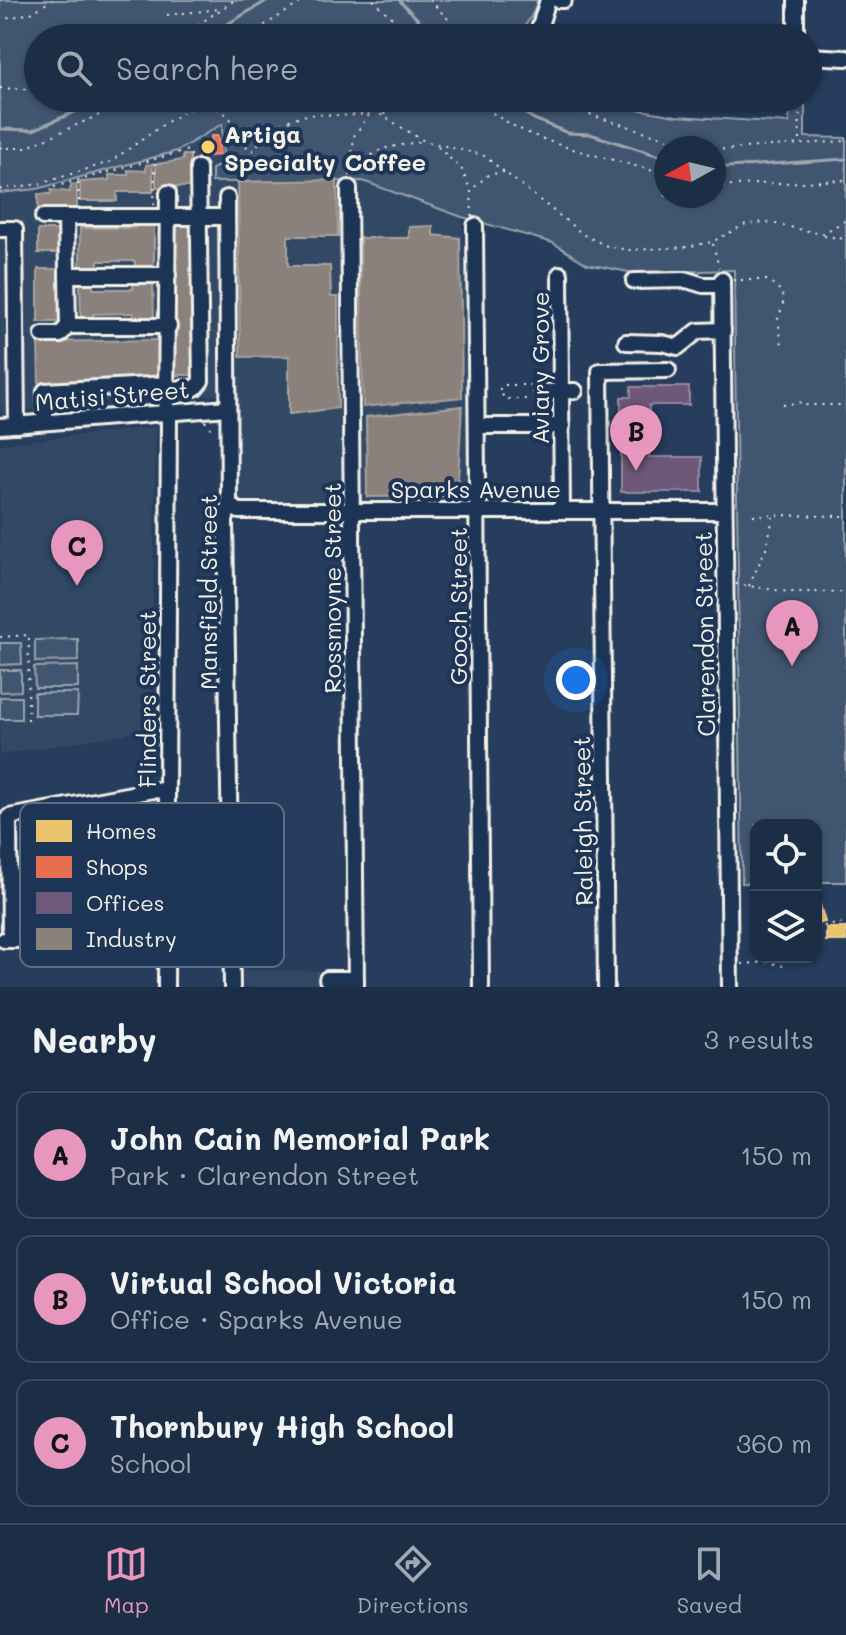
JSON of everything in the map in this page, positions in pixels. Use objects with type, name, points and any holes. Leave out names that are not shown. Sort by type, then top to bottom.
[{"type":"street","points":[[540,24],[548,0]]},
{"type":"street","points":[[558,0],[564,0]]},
{"type":"street","points":[[796,0],[796,24]]},
{"type":"street","points":[[822,57],[846,58]]},
{"type":"street","points":[[45,422],[45,391],[167,386],[195,388],[201,381],[199,217],[195,167]]},
{"type":"street","name":"Rossmoyne Street","points":[[349,188],[356,983]]},
{"type":"street","name":"Flinders Street","points":[[167,803],[169,326],[168,275],[161,214],[168,193]]},
{"type":"street","name":"Mansfield Street","points":[[227,198],[229,505],[225,521],[228,548],[230,803]]},
{"type":"street","points":[[43,217],[161,214],[227,217]]},
{"type":"street","points":[[43,335],[60,335],[68,326],[67,275],[72,216]]},
{"type":"street","name":"Gooch Street","points":[[475,226],[481,987]]},
{"type":"street","points":[[0,229],[15,229],[17,425]]},
{"type":"street","name":"Aviary Grove","points":[[560,274],[568,391],[562,426],[562,510]]},
{"type":"street","points":[[67,275],[168,275]]},
{"type":"street","points":[[634,281],[687,280],[703,285],[722,282]]},
{"type":"street","name":"Clarendon Street","points":[[722,282],[730,987]]},
{"type":"street","points":[[68,326],[169,326]]},
{"type":"street","points":[[626,342],[662,343],[678,347],[698,331],[723,330]]},
{"type":"street","name":"Raleigh Street","points":[[606,987],[600,371],[668,370]]},
{"type":"street","points":[[541,392],[568,391]]},
{"type":"street","name":"Matisi Street","points":[[0,426],[228,408]]},
{"type":"street","points":[[478,426],[562,426]]},
{"type":"street","name":"Sparks Avenue","points":[[229,505],[239,511],[724,511]]},
{"type":"street","points":[[84,803],[153,790],[167,791]]},
{"type":"street","points":[[5,940],[9,817],[20,815]]},
{"type":"street","name":"Mansfield Street","points":[[232,967],[232,987]]},
{"type":"street","points":[[327,979],[356,983]]},
{"type":"path","points":[[0,17],[4,19],[31,13],[52,0]]},
{"type":"path","points":[[199,24],[235,0]]},
{"type":"path","points":[[266,24],[305,0]]},
{"type":"path","points":[[373,0],[399,24]]},
{"type":"path","points":[[430,0],[452,24]]},
{"type":"path","points":[[167,15],[187,15],[200,8],[221,9]]},
{"type":"path","points":[[0,88],[24,89]]},
{"type":"path","points":[[0,148],[25,148],[106,112]]},
{"type":"path","points":[[0,189],[39,184],[110,162],[187,112]]},
{"type":"path","points":[[225,112],[250,154]]},
{"type":"path","points":[[237,179],[250,154],[267,133],[303,116],[354,118],[369,112]]},
{"type":"path","points":[[349,188],[354,136],[371,112]]},
{"type":"path","points":[[374,112],[438,147],[467,149],[505,171],[584,235],[609,247],[666,249],[712,242],[746,224],[766,222],[846,239]]},
{"type":"path","points":[[383,117],[385,112]]},
{"type":"path","points":[[493,112],[510,124],[545,140],[654,172]]},
{"type":"path","points":[[581,112],[659,136]]},
{"type":"path","points":[[799,112],[800,142]]},
{"type":"path","points":[[350,168],[382,149],[424,141]]},
{"type":"path","points":[[726,149],[846,141]]},
{"type":"path","points":[[438,147],[462,170],[471,190],[475,226]]},
{"type":"path","points":[[54,187],[188,150],[195,167]]},
{"type":"path","points":[[155,160],[161,214]]},
{"type":"path","points":[[471,190],[488,175],[505,171]]},
{"type":"path","points":[[726,185],[846,180]]},
{"type":"path","points":[[72,216],[78,181]]},
{"type":"path","points":[[822,234],[846,220]]},
{"type":"path","points":[[712,242],[722,282],[768,280],[778,286],[784,297],[778,319],[782,345]]},
{"type":"path","points":[[499,392],[503,385],[541,392]]},
{"type":"path","points":[[488,392],[499,392],[505,399],[541,392]]},
{"type":"path","points":[[783,405],[803,402],[846,405]]},
{"type":"path","points":[[204,420],[215,433]]},
{"type":"path","points":[[753,515],[846,516]]},
{"type":"path","points":[[774,515],[767,546],[749,588],[846,592]]},
{"type":"path","points":[[0,637],[29,635],[28,720]]},
{"type":"path","points":[[822,926],[846,923]]},
{"type":"path","points":[[741,964],[768,962],[783,966]]},
{"type":"shaded area","points":[[0,0],[537,0],[526,24],[24,24],[24,112],[653,112],[789,123],[789,112],[805,112],[805,137],[846,138],[846,882],[822,882],[822,819],[750,819],[750,883],[742,883],[734,270],[634,273],[587,264],[553,243],[462,217],[363,181],[212,182],[212,169],[223,164],[222,124],[177,151],[37,189],[0,193]]},
{"type":"shaded area","points":[[222,123],[223,165],[363,181],[462,217],[474,502],[238,500],[237,395],[165,397],[0,413],[0,193],[37,189],[177,151]]},
{"type":"shaded area","points":[[156,427],[151,729],[0,755],[0,444]]},
{"type":"shaded area","points":[[78,639],[78,661],[35,662],[35,640]]},
{"type":"shaded area","points":[[0,643],[21,643],[22,664],[0,665]]},
{"type":"shaded area","points":[[78,666],[78,688],[35,688],[34,667]]},
{"type":"shaded area","points":[[0,670],[21,670],[21,691],[0,692]]},
{"type":"shaded area","points":[[34,693],[78,693],[77,715],[34,715]]},
{"type":"shaded area","points":[[0,697],[21,697],[21,719],[0,719]]},
{"type":"shaded area","points":[[243,971],[350,971],[351,987],[243,987]]},
{"type":"building: Homes","points":[[826,928],[846,928],[846,941],[826,941]]},
{"type":"building: Shops","name":"Artiga Specialty Coffee","points":[[211,136],[218,136],[220,155],[198,157],[198,146],[211,145]]},
{"type":"building: Offices","points":[[631,387],[689,387],[689,405],[649,405],[649,457],[702,457],[702,492],[621,492],[621,397],[631,397]]},
{"type":"building: Industry","points":[[183,155],[190,155],[190,187],[156,187],[156,164],[183,160]]},
{"type":"building: Industry","points":[[153,164],[153,192],[117,192],[117,201],[80,201],[80,182],[109,180],[109,175],[128,175],[128,170],[146,171],[146,165]]},
{"type":"building: Industry","points":[[337,180],[338,236],[288,236],[288,266],[330,266],[331,297],[338,297],[338,408],[289,414],[289,356],[240,357],[238,182]]},
{"type":"building: Industry","points":[[77,184],[77,210],[38,211],[38,194],[51,194],[51,190],[70,192],[71,185]]},
{"type":"building: Industry","points":[[135,223],[154,223],[154,266],[135,266],[135,261],[98,261],[98,268],[80,268],[80,228],[135,228]]},
{"type":"building: Industry","points":[[174,223],[192,223],[193,375],[175,375]]},
{"type":"building: Industry","points":[[433,226],[433,235],[460,238],[462,397],[363,407],[360,238],[409,238],[409,227]]},
{"type":"building: Industry","points":[[38,230],[60,230],[60,253],[38,253]]},
{"type":"building: Industry","points":[[38,269],[60,269],[60,322],[38,322]]},
{"type":"building: Industry","points":[[80,283],[93,283],[93,289],[133,289],[133,283],[153,283],[154,318],[134,319],[134,313],[93,314],[93,321],[81,321]]},
{"type":"building: Industry","points":[[159,340],[160,378],[39,383],[38,342]]},
{"type":"building: Industry","points":[[462,406],[457,496],[367,497],[366,417]]},
{"type":"waterway","points":[[228,24],[268,0]]},
{"type":"waterway","points":[[399,0],[422,24]]},
{"type":"waterway","points":[[0,129],[33,130],[75,112]]},
{"type":"waterway","points":[[523,112],[568,133],[590,134],[654,154]]},
{"type":"waterway","points":[[726,167],[846,159]]},
{"type":"place","name":"Artiga Specialty Coffee","points":[[208,147]]},
{"type":"place","name":"Virtual School Victoria","points":[[636,471]]},
{"type":"place","name":"Thornbury High School","points":[[77,586]]},
{"type":"place","name":"John Cain Memorial Park","points":[[792,666]]}]
